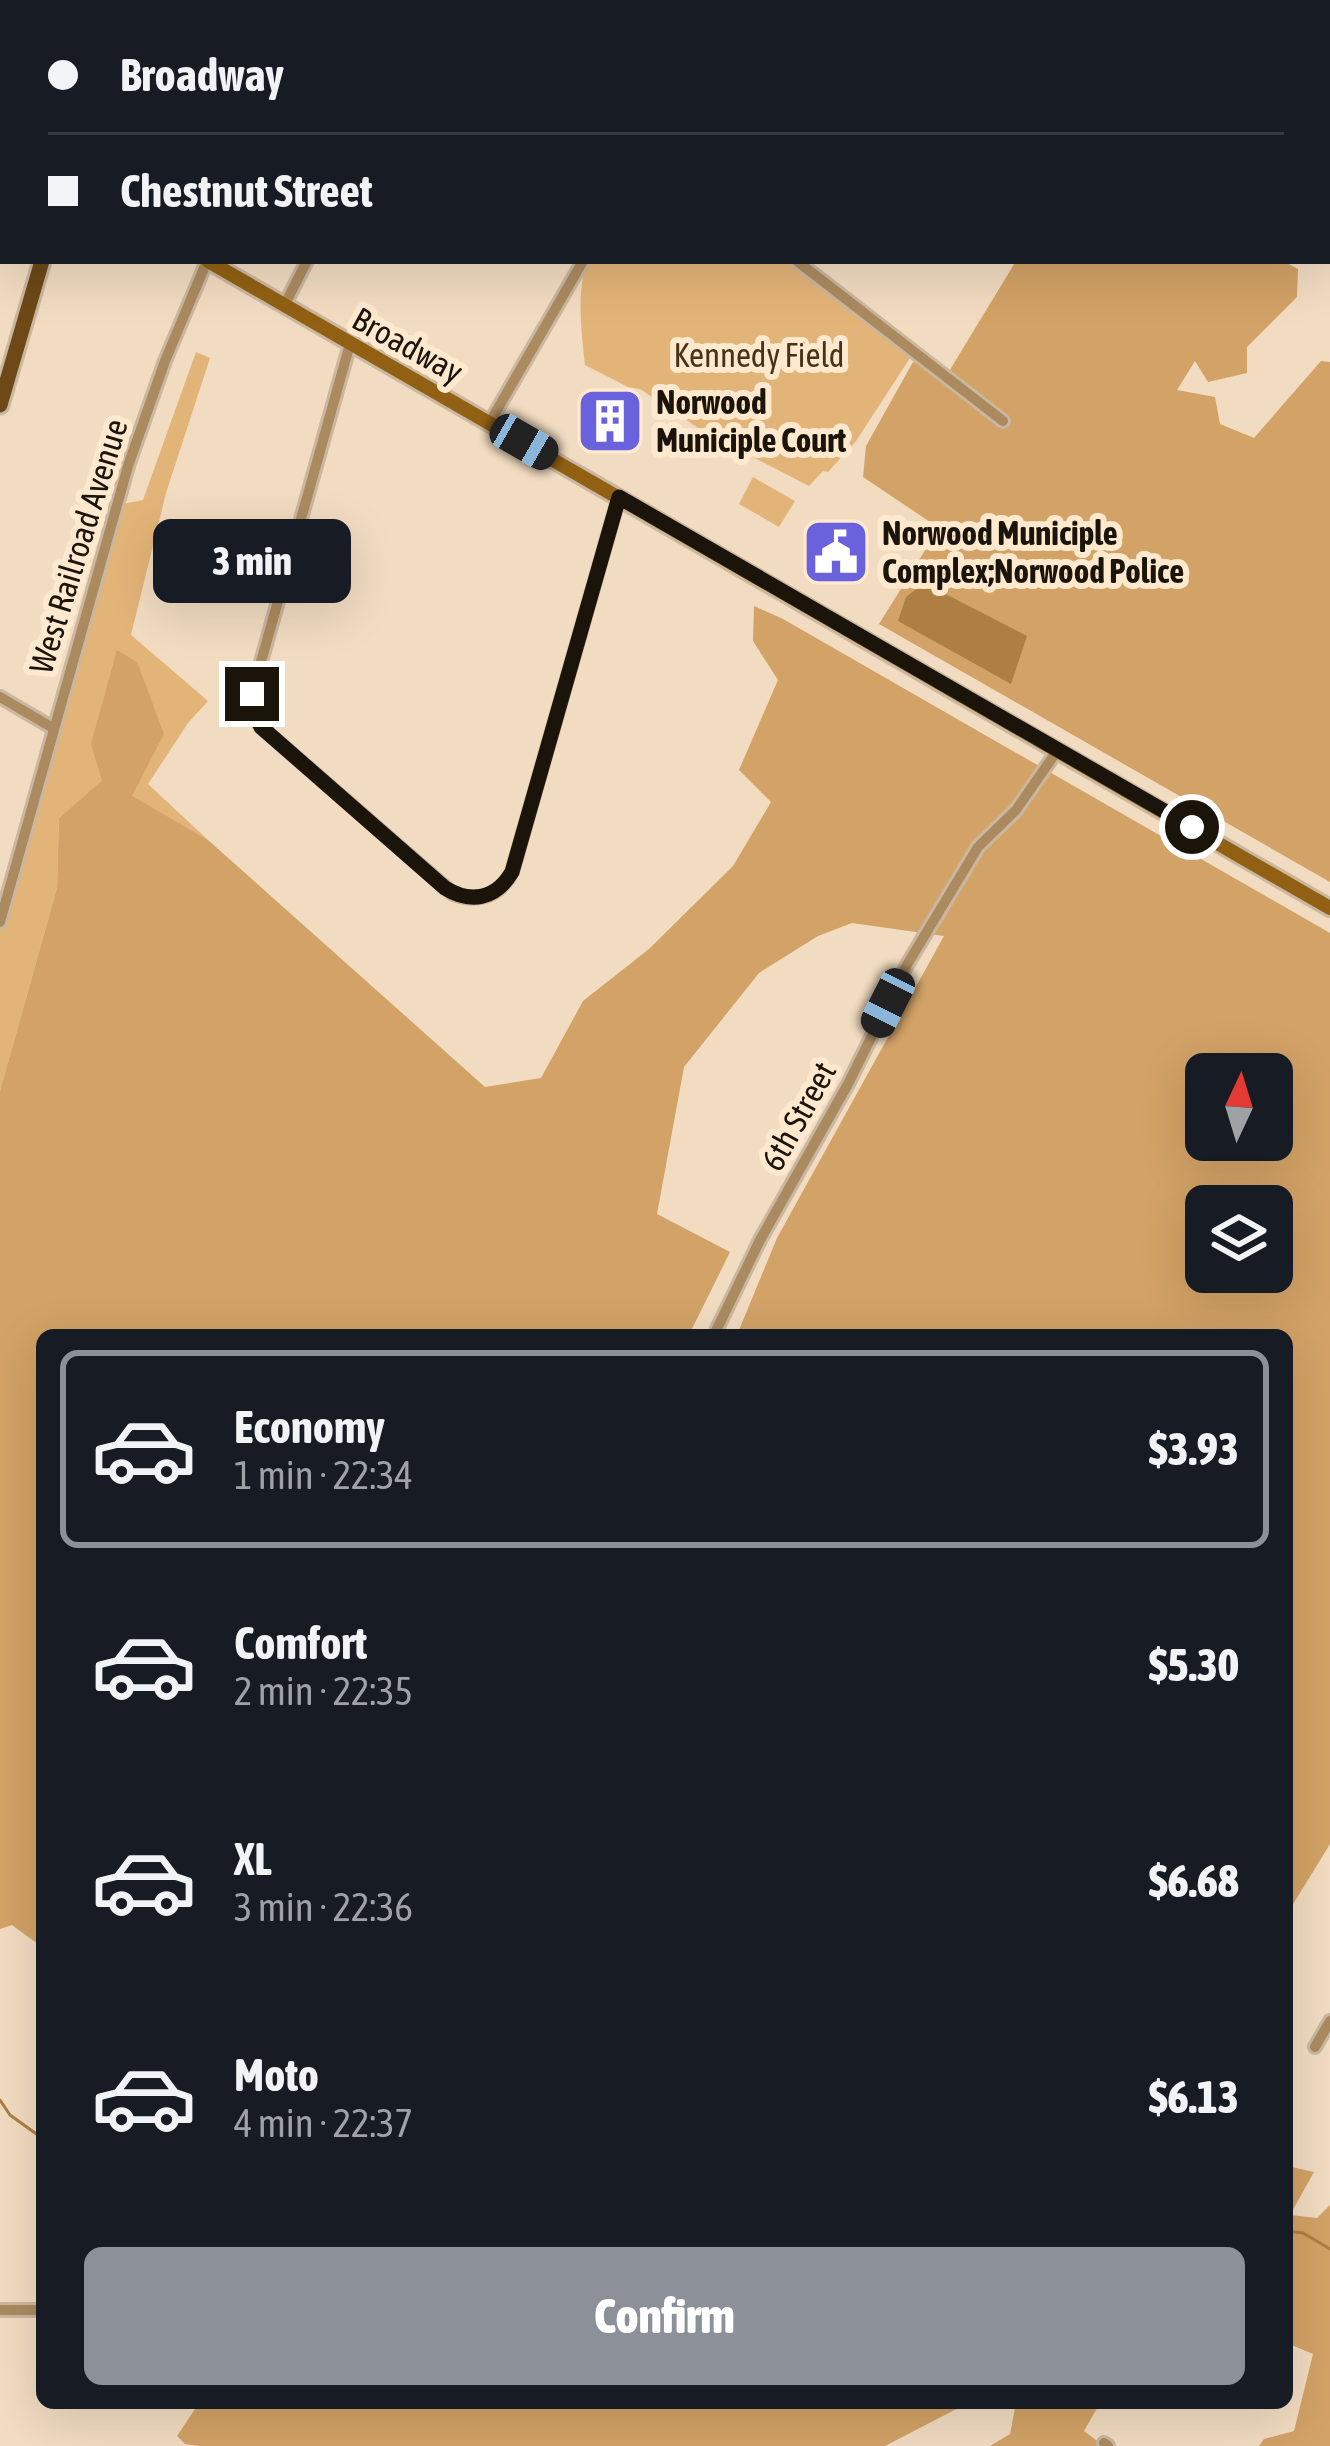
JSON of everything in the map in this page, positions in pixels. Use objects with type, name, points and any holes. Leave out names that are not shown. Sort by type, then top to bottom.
[{"type":"main road","points":[[0,405],[41,264]]},
{"type":"street","name":"West Railroad Avenue","points":[[0,922],[134,448],[207,264]]},
{"type":"street","name":"Broadway","points":[[213,264],[1330,908]]},
{"type":"street","points":[[284,306],[305,264]]},
{"type":"street","points":[[490,422],[581,264]]},
{"type":"street","points":[[801,264],[1003,421]]},
{"type":"street","points":[[350,344],[252,694],[253,711],[261,727],[441,885],[462,897],[483,897],[501,888],[512,872],[619,497]]},
{"type":"street","points":[[0,698],[52,728]]},
{"type":"street","name":"6th Street","points":[[717,1329],[908,963],[978,847],[1016,810],[1058,751]]},
{"type":"street","points":[[1316,2047],[1330,2021]]},
{"type":"street","points":[[0,2310],[36,2310]]},
{"type":"green space","name":"Kennedy Field","points":[[585,264],[795,264],[912,355],[856,441],[809,486],[704,432],[640,389],[585,365]]},
{"type":"green space","points":[[196,352],[210,358],[166,493],[131,635],[208,701],[148,784],[208,840],[102,780],[59,818],[57,888],[0,1091],[0,916],[117,505],[143,500]]},
{"type":"green space","points":[[753,477],[795,501],[779,527],[739,504]]},
{"type":"shaded area","points":[[1014,264],[1289,264],[1298,269],[1297,297],[1247,347],[1247,373],[1208,382],[1195,361],[1177,390],[1215,397],[1220,424],[1254,438],[1321,361],[1330,362],[1330,882],[879,624],[939,528],[863,477],[866,446],[913,362],[948,373]]},
{"type":"shaded area","points":[[924,583],[1027,636],[1011,684],[898,621],[906,597]]},
{"type":"shaded area","points":[[754,606],[1330,933],[1330,1844],[1293,1904],[1293,1329],[739,1329],[777,1238],[944,936],[852,923],[818,936],[759,973],[684,1067],[657,1214],[730,1252],[692,1329],[36,1329],[36,1943],[12,1925],[0,1929],[0,1091],[57,888],[59,818],[102,780],[91,744],[117,650],[137,662],[164,734],[132,796],[208,840],[485,1087],[541,1078],[583,1001],[649,949],[733,866],[771,802],[739,770],[778,680],[753,641]]},
{"type":"shaded area","points":[[1293,2167],[1314,2172],[1293,2210]]},
{"type":"shaded area","points":[[1330,2205],[1330,2446],[1259,2446],[1264,2439],[1294,2431],[1313,2354],[1293,2346],[1293,2215],[1317,2218]]},
{"type":"shaded area","points":[[195,2409],[956,2409],[885,2446],[199,2446],[185,2444],[177,2436]]},
{"type":"shaded area","points":[[1015,2409],[1097,2409],[1084,2431],[1104,2446],[990,2446],[1010,2434]]},
{"type":"waterway","points":[[0,2100],[10,2115],[36,2134]]},
{"type":"waterway","points":[[1293,2232],[1330,2249]]},
{"type":"place","name":"Norwood Municiple Court","points":[[610,421]]},
{"type":"place","name":"Norwood Municiple Complex;Norwood Police","points":[[836,552]]},
{"type":"route","points":[[252,694],[261,727],[445,888],[462,897],[492,894],[512,872],[619,497],[1192,827]]}]
